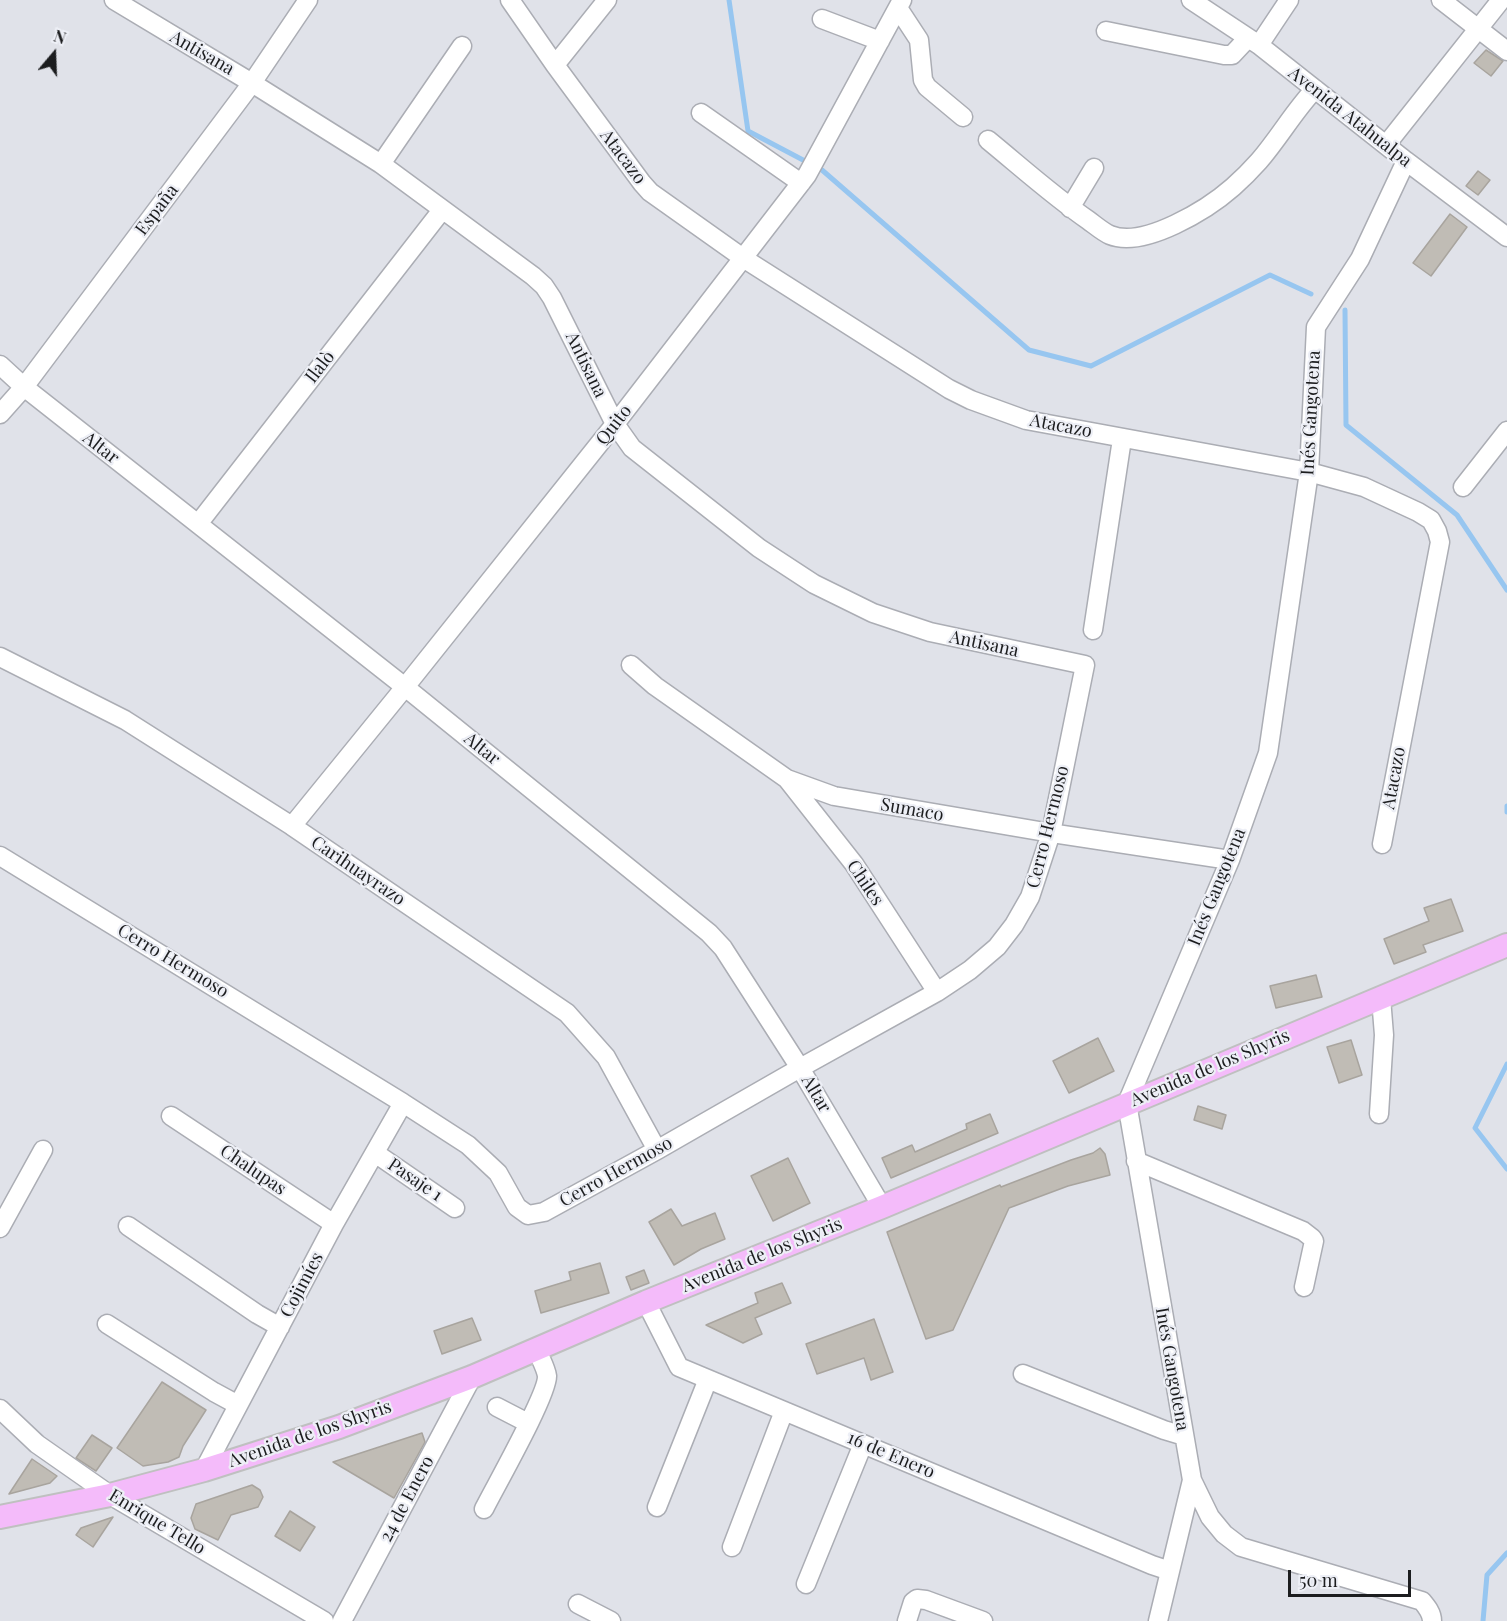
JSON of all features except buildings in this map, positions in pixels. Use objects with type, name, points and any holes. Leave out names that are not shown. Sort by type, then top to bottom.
[{"type":"main road","name":"Avenida de los Shyris","points":[[0,1517],[110,1495],[204,1470],[339,1427],[472,1377],[646,1302],[1507,945]]},
{"type":"street","name":"Antisana","points":[[114,0],[381,164],[533,276],[552,298],[615,424],[632,448],[759,548],[814,584],[873,613],[930,632],[1085,665]]},
{"type":"street","name":"España","points":[[0,414],[24,387],[252,83],[308,0]]},
{"type":"street","name":"Atacazo","points":[[510,0],[555,65],[650,192],[743,258],[949,389],[971,400],[1026,420],[1309,472],[1364,487],[1431,520],[1440,542],[1382,844]]},
{"type":"street","points":[[555,65],[607,0]]},
{"type":"street","name":"Avenida Atahualpa","points":[[1191,0],[1253,42],[1507,237]]},
{"type":"street","points":[[1106,31],[1232,55],[1253,42],[1289,0]]},
{"type":"street","points":[[1441,0],[1507,51]]},
{"type":"street","points":[[1386,145],[1502,0]]},
{"type":"street","points":[[900,4],[919,40],[923,80],[927,87],[963,117]]},
{"type":"street","name":"Quito","points":[[292,826],[615,424],[804,179],[900,4]]},
{"type":"street","points":[[822,19],[879,41]]},
{"type":"street","points":[[381,164],[462,46]]},
{"type":"street","points":[[988,140],[1070,208],[1110,236],[1130,239],[1148,236],[1166,229],[1206,207],[1233,187],[1260,160],[1304,100],[1315,89]]},
{"type":"street","points":[[701,112],[804,179]]},
{"type":"street","name":"Inés Gangotena","points":[[1158,1621],[1192,1480],[1127,1103],[1230,860],[1268,753],[1309,472],[1316,327],[1360,259],[1406,161]]},
{"type":"street","points":[[1070,208],[1094,168]]},
{"type":"street","name":"Ilalò","points":[[198,524],[442,210]]},
{"type":"street","name":"Altar","points":[[0,365],[24,387],[405,687],[709,933],[723,948],[800,1068],[882,1206]]},
{"type":"street","points":[[1463,487],[1507,431]]},
{"type":"street","points":[[1093,630],[1122,439]]},
{"type":"street","name":"Carihuayrazo","points":[[0,657],[125,720],[292,826],[567,1012],[606,1057],[657,1150]]},
{"type":"street","name":"Sumaco","points":[[631,665],[655,686],[786,779],[834,796],[1051,833],[1230,860]]},
{"type":"street","name":"Cerro Hermoso","points":[[0,856],[468,1145],[498,1173],[517,1207],[528,1215],[544,1212],[937,992],[970,970],[997,947],[1014,925],[1030,897],[1051,833],[1085,665]]},
{"type":"street","name":"Chiles","points":[[786,779],[854,864],[937,992]]},
{"type":"street","points":[[1379,1114],[1383,1035],[1381,998]]},
{"type":"street","name":"Cojimíes","points":[[204,1470],[334,1224],[403,1103]]},
{"type":"street","name":"Chalupas","points":[[171,1116],[334,1224]]},
{"type":"street","points":[[0,1228],[43,1150]]},
{"type":"street","name":"Pasaje 1","points":[[375,1153],[455,1208]]},
{"type":"street","points":[[1136,1161],[1303,1231],[1314,1241],[1304,1287]]},
{"type":"street","points":[[128,1226],[257,1314],[280,1327]]},
{"type":"street","name":"16 de Enero","points":[[646,1302],[679,1367],[1170,1571]]},
{"type":"street","points":[[107,1324],[214,1392],[238,1404]]},
{"type":"street","points":[[484,1509],[546,1385],[547,1376],[537,1350]]},
{"type":"street","points":[[1023,1374],[1184,1436]]},
{"type":"street","name":"24 de Enero","points":[[342,1621],[472,1377]]},
{"type":"street","points":[[657,1507],[708,1379]]},
{"type":"street","points":[[497,1407],[528,1423]]},
{"type":"street","name":"Enrique Tello","points":[[0,1409],[37,1444],[110,1495],[324,1621]]},
{"type":"street","points":[[732,1547],[784,1411]]},
{"type":"street","points":[[806,1584],[862,1444]]},
{"type":"street","points":[[1192,1480],[1210,1517],[1224,1534],[1240,1547],[1422,1601],[1428,1607],[1432,1621]]},
{"type":"street","points":[[907,1621],[917,1599],[926,1600],[983,1621]]},
{"type":"street","points":[[578,1604],[611,1621]]},
{"type":"waterway","points":[[729,0],[748,131],[822,170],[1029,350],[1091,366],[1270,275],[1311,294]]},
{"type":"waterway","points":[[1345,310],[1346,425],[1457,515],[1507,590]]},
{"type":"waterway","points":[[1507,806],[1507,812]]},
{"type":"waterway","points":[[1507,1064],[1475,1128],[1507,1169]]},
{"type":"waterway","points":[[1483,1621],[1487,1575],[1507,1553]]}]
